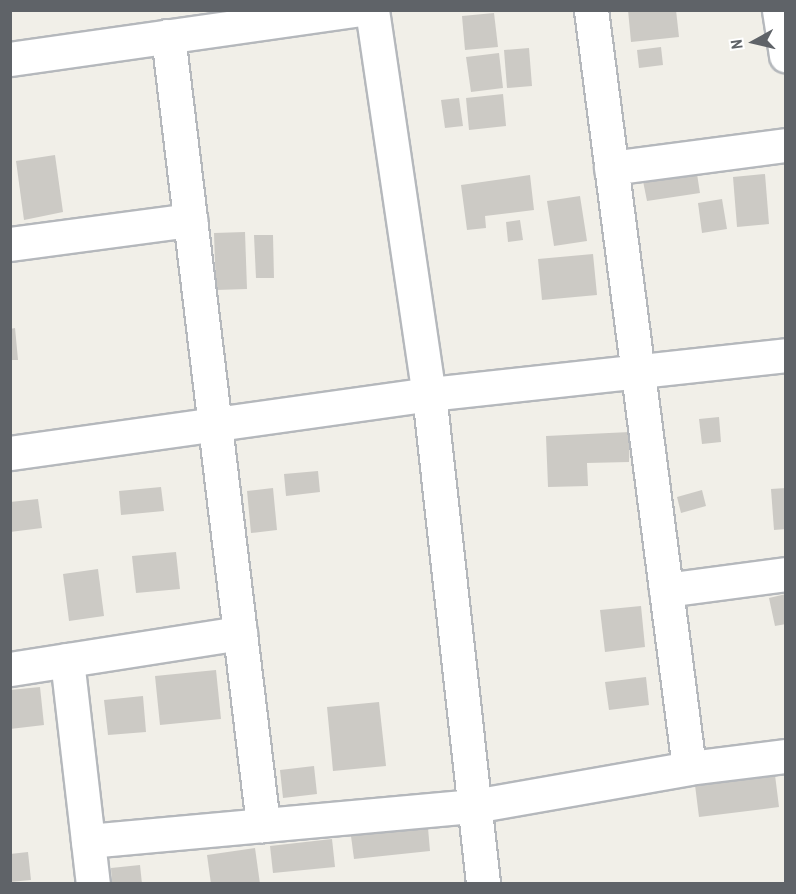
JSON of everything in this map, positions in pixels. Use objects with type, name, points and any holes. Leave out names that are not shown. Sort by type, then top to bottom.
[{"type":"street","points":[[10,59],[356,10]]},
{"type":"street","points":[[372,10],[429,394],[483,884]]},
{"type":"street","points":[[591,10],[688,768]]},
{"type":"street","points":[[778,10],[786,55]]},
{"type":"street","points":[[168,36],[263,825]]},
{"type":"street","points":[[612,168],[786,145]]},
{"type":"street","points":[[10,244],[190,220]]},
{"type":"street","points":[[10,453],[429,394],[786,355]]},
{"type":"street","points":[[666,590],[786,574]]},
{"type":"street","points":[[10,669],[240,633]]},
{"type":"street","points":[[67,660],[93,884]]},
{"type":"street","points":[[88,841],[474,806],[688,768],[786,756]]},
{"type":"building","points":[[628,10],[676,10],[679,37],[631,42]]},
{"type":"building","points":[[494,13],[498,47],[465,50],[462,16]]},
{"type":"building","points":[[661,47],[663,65],[639,68],[637,50]]},
{"type":"building","points":[[529,48],[532,86],[507,88],[504,50]]},
{"type":"building","points":[[499,53],[503,88],[471,92],[466,57]]},
{"type":"building","points":[[503,94],[506,126],[469,130],[466,98]]},
{"type":"building","points":[[459,98],[463,126],[445,128],[441,100]]},
{"type":"building","points":[[55,155],[63,212],[24,220],[16,161]]},
{"type":"building","points":[[697,174],[700,193],[647,201],[643,181]]},
{"type":"building","points":[[765,174],[769,224],[737,227],[733,177]]},
{"type":"building","points":[[530,175],[534,210],[485,216],[486,228],[467,230],[461,185]]},
{"type":"building","points":[[580,196],[587,241],[554,246],[547,201]]},
{"type":"building","points":[[722,199],[727,229],[702,233],[698,203]]},
{"type":"building","points":[[520,220],[523,240],[508,242],[506,222]]},
{"type":"building","points":[[245,232],[247,289],[216,290],[214,233]]},
{"type":"building","points":[[254,235],[273,235],[274,278],[256,278]]},
{"type":"building","points":[[593,254],[597,295],[542,300],[538,259]]},
{"type":"building","points":[[15,328],[18,360],[10,360],[10,329]]},
{"type":"building","points":[[719,417],[721,442],[702,444],[699,419]]},
{"type":"building","points":[[630,432],[629,462],[587,463],[588,486],[548,487],[546,436]]},
{"type":"building","points":[[318,471],[320,492],[286,496],[284,474]]},
{"type":"building","points":[[161,487],[164,511],[121,515],[119,491]]},
{"type":"building","points":[[273,488],[277,530],[251,533],[247,491]]},
{"type":"building","points":[[786,488],[786,529],[774,530],[771,489]]},
{"type":"building","points":[[702,490],[706,506],[681,513],[677,497]]},
{"type":"building","points":[[38,499],[42,528],[10,532],[10,502]]},
{"type":"building","points":[[176,552],[180,589],[136,593],[132,556]]},
{"type":"building","points":[[98,569],[104,616],[69,621],[63,574]]},
{"type":"building","points":[[786,594],[786,624],[775,626],[769,598]]},
{"type":"building","points":[[641,606],[645,647],[605,652],[600,610]]},
{"type":"building","points":[[216,670],[221,719],[160,725],[155,676]]},
{"type":"building","points":[[646,677],[649,705],[609,710],[605,682]]},
{"type":"building","points":[[40,687],[44,725],[10,729],[10,690]]},
{"type":"building","points":[[143,696],[146,732],[108,735],[104,700]]},
{"type":"building","points":[[379,702],[386,766],[333,771],[327,707]]},
{"type":"building","points":[[314,766],[317,794],[283,798],[280,770]]},
{"type":"building","points":[[775,775],[779,807],[699,817],[695,785]]},
{"type":"building","points":[[428,828],[430,851],[354,859],[351,836]]},
{"type":"building","points":[[332,839],[335,867],[273,873],[270,846]]},
{"type":"building","points":[[255,848],[260,884],[211,884],[207,855]]},
{"type":"building","points":[[28,852],[31,880],[10,882],[10,854]]},
{"type":"building","points":[[140,865],[142,884],[112,884],[111,868]]}]
